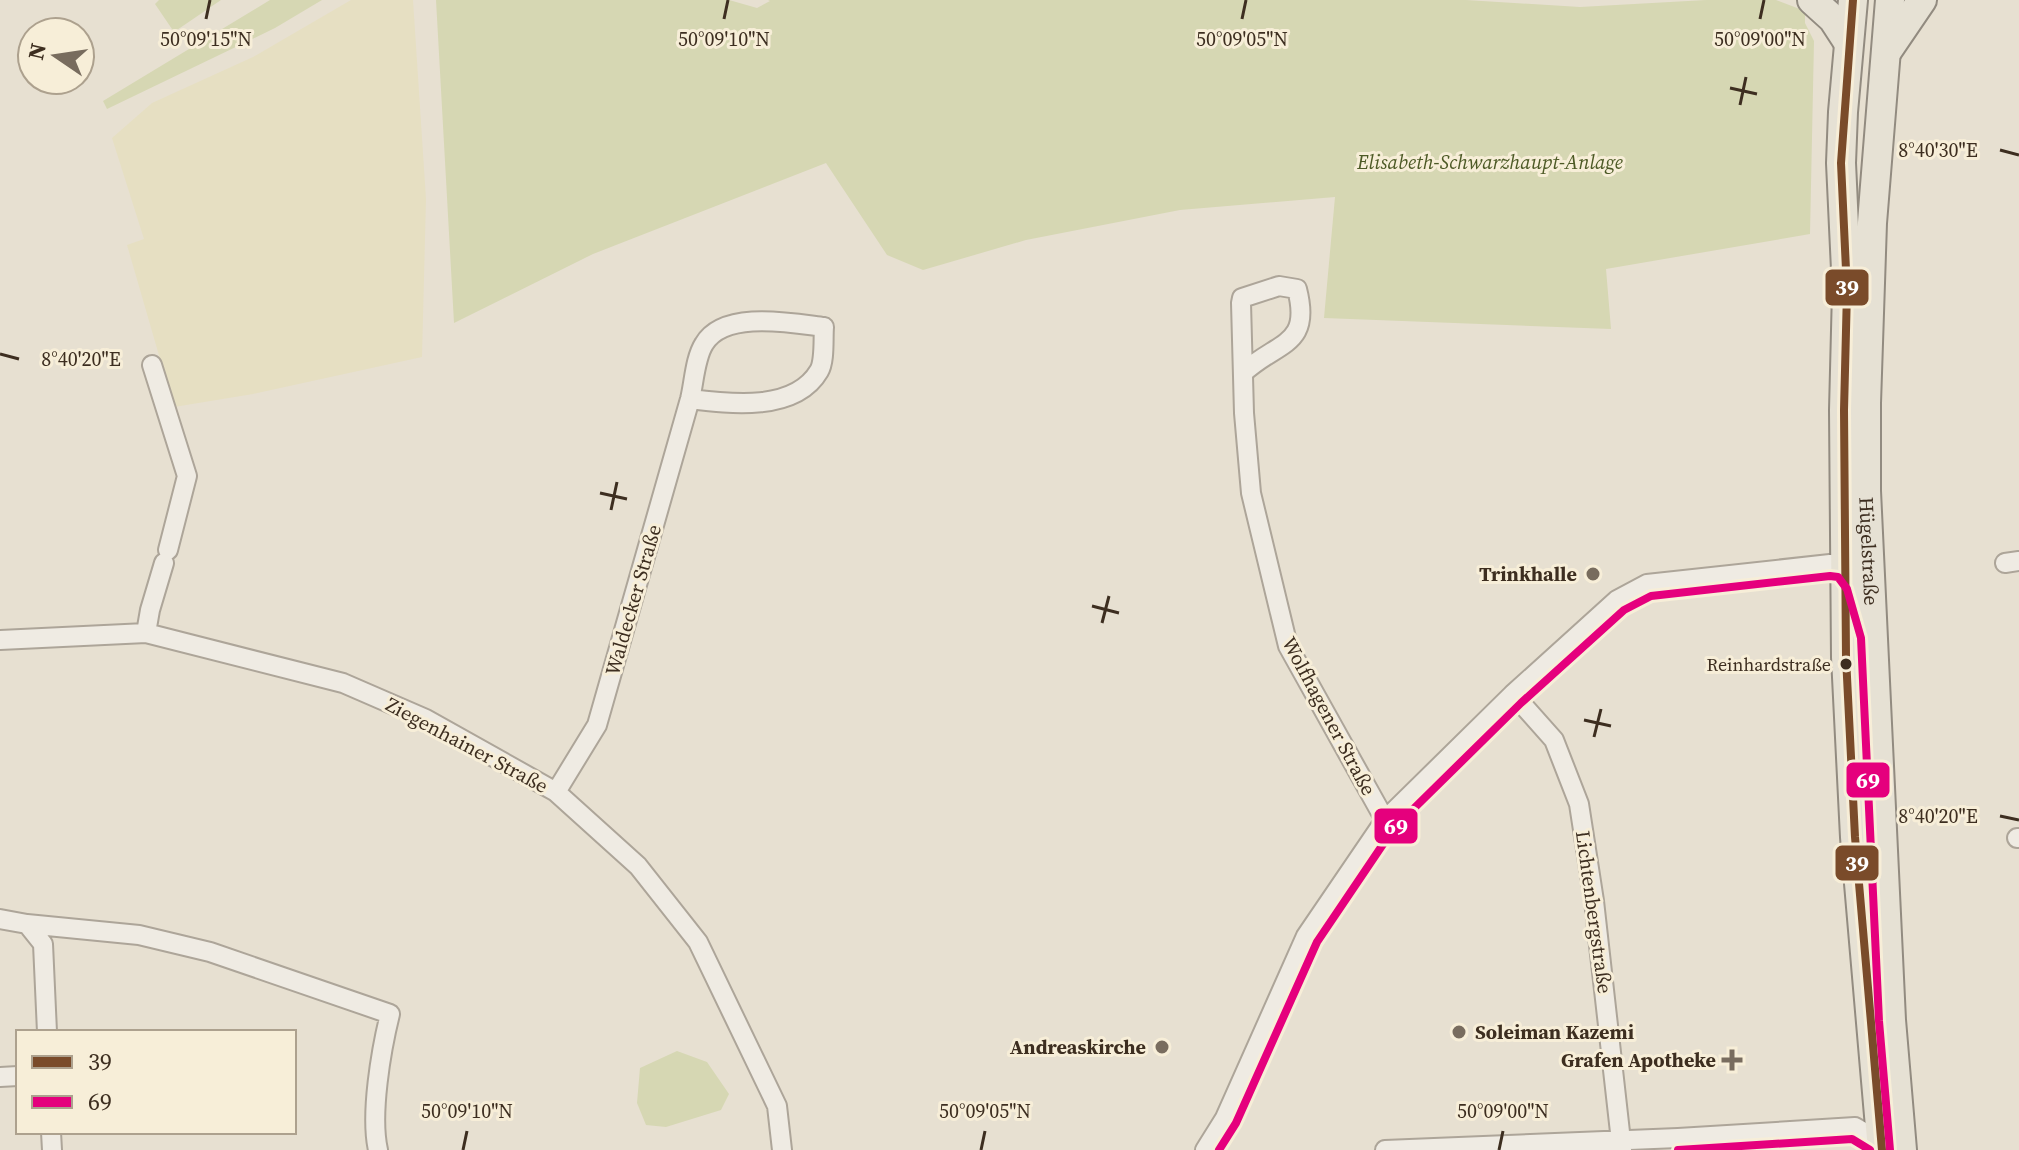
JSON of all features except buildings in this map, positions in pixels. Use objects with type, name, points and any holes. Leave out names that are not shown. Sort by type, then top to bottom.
[{"type":"main road","points":[[1812,0],[1833,19],[1848,42]]},
{"type":"main road","name":"Hügelstraße","points":[[1853,0],[1841,163],[1847,291],[1844,410],[1846,657],[1855,837],[1883,1135]]},
{"type":"main road","name":"Hügelstraße","points":[[1883,1135],[1891,1020],[1866,491],[1873,199],[1890,0]]},
{"type":"main road","points":[[1885,54],[1922,0]]},
{"type":"main road","points":[[1845,566],[1858,584],[1873,636]]},
{"type":"street","name":"Wolfhagener Straße","points":[[1243,373],[1259,357],[1280,347],[1298,332],[1303,312],[1297,289],[1279,286],[1242,298],[1243,373],[1251,493],[1288,646],[1385,820]]},
{"type":"street","name":"Waldecker Straße","points":[[556,792],[597,725],[690,399],[702,345],[713,332],[755,319],[824,327],[821,369],[798,393],[744,405],[690,399]]},
{"type":"street","points":[[146,633],[187,476],[152,365]]},
{"type":"street","points":[[1205,1150],[1225,1118],[1306,936],[1385,820],[1513,694],[1617,600],[1647,584],[1830,564],[1845,566]]},
{"type":"street","name":"Ziegenhainer Straße","points":[[0,640],[146,633],[343,683],[426,719],[556,792],[638,866],[698,942],[777,1106],[782,1150]]},
{"type":"street","name":"Lichtenbergstraße","points":[[1513,694],[1554,740],[1579,804],[1596,917],[1621,1145]]},
{"type":"street","points":[[0,919],[139,935],[210,952],[390,1014],[383,1043],[374,1134],[378,1150]]},
{"type":"street","points":[[27,924],[43,944],[47,1030]]},
{"type":"street","points":[[1385,1150],[1679,1144],[1883,1135]]},
{"type":"shaded area","points":[[351,0],[413,0],[426,199],[422,357],[253,394],[174,407],[127,245],[144,239],[112,138],[152,103],[253,57]]},
{"type":"green space","points":[[159,0],[221,0],[174,32],[155,4]]},
{"type":"green space","points":[[270,0],[322,0],[275,28],[107,109],[103,101]]},
{"type":"green space","name":"Elisabeth-Schwarzhaupt-Anlage","points":[[436,0],[729,0],[757,8],[768,0],[1466,0],[1580,7],[1706,0],[1776,0],[1805,11],[1805,23],[1814,41],[1810,234],[1606,269],[1611,329],[1324,318],[1335,197],[1180,210],[1026,240],[923,270],[887,255],[826,163],[593,254],[454,323]]},
{"type":"green space","points":[[677,1051],[707,1062],[729,1094],[721,1110],[666,1127],[646,1125],[637,1103],[640,1068]]},
{"type":"transit line","name":"39","points":[[1853,0],[1841,163],[1847,291],[1844,410],[1846,657],[1855,837],[1882,1150]]},
{"type":"transit line","name":"69","points":[[1219,1150],[1236,1123],[1317,942],[1394,828],[1521,703],[1624,610],[1651,596],[1830,576],[1838,577],[1847,589],[1861,638],[1879,1021],[1890,1150]]},
{"type":"transit line","name":"69","points":[[1678,1150],[1852,1139],[1870,1150]]},
{"type":"place","name":"Trinkhalle","points":[[1593,574]]},
{"type":"place","name":"Reinhardstraße","points":[[1846,664]]},
{"type":"place","name":"Soleiman Kazemi","points":[[1459,1032]]},
{"type":"place","name":"Andreaskirche","points":[[1162,1047]]},
{"type":"place","name":"Grafen Apotheke","points":[[1732,1060]]}]
